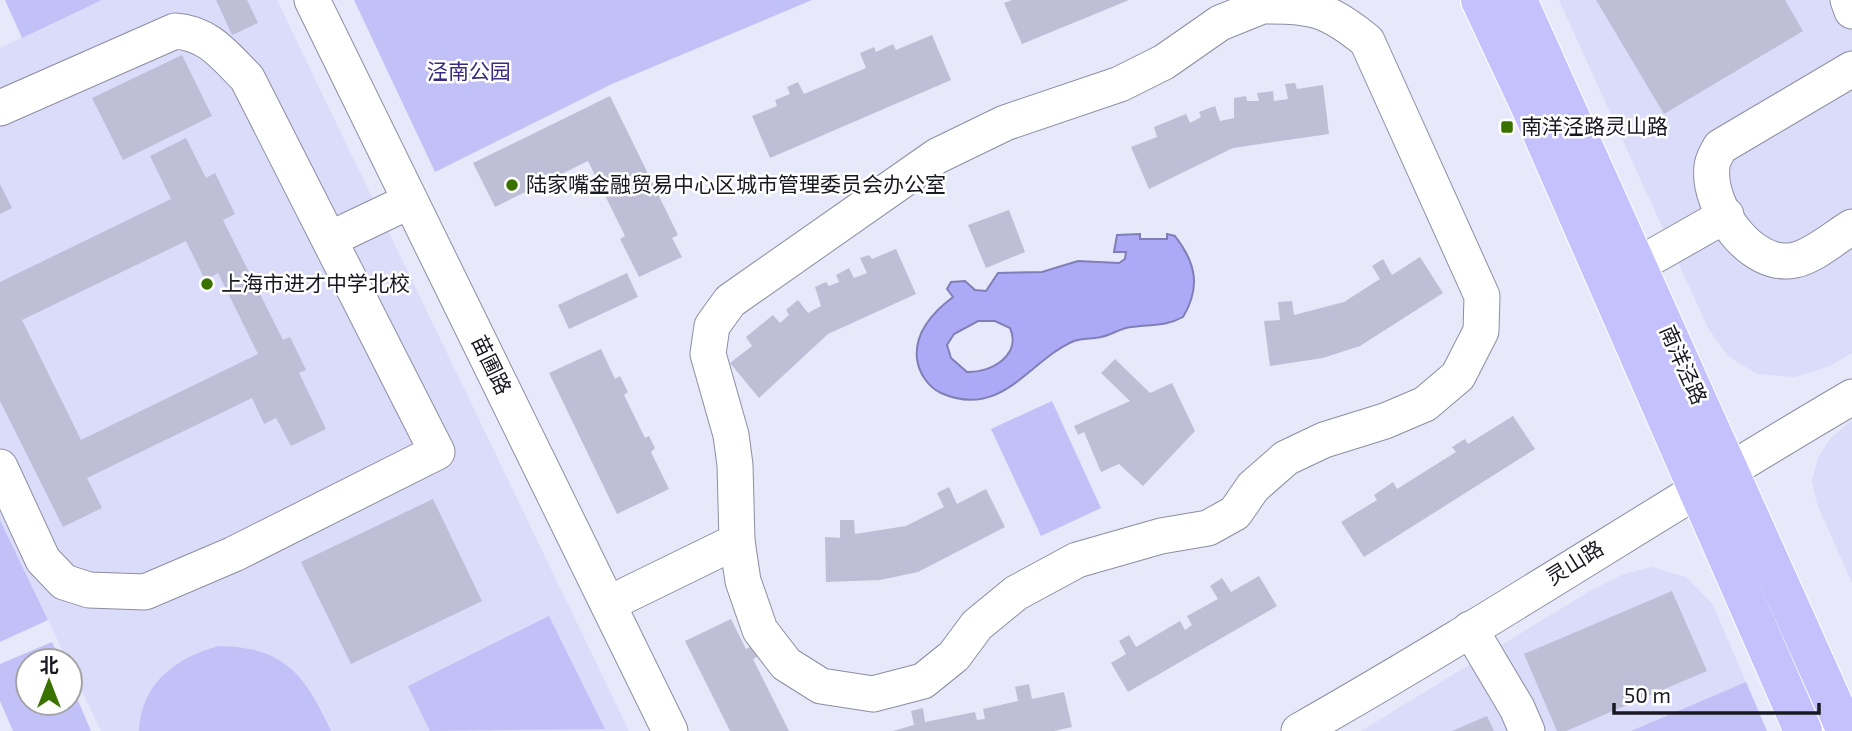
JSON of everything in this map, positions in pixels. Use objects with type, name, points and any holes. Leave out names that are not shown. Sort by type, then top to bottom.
[{"type":"main road","name":"南洋泾路","points":[[1480,0],[1531,109],[1803,731]]},
{"type":"main road","name":"南洋泾路","points":[[1518,0],[1846,731]]},
{"type":"street","name":"苗圃路","points":[[312,0],[670,731]]},
{"type":"street","points":[[1848,0],[1852,11]]},
{"type":"street","points":[[1262,6],[1301,6],[1339,17],[1367,41],[1482,296],[1481,331],[1458,376],[1424,404],[1385,421],[1324,440],[1286,458],[1253,486],[1235,513],[1208,528],[1161,536],[1077,560],[1016,593],[977,625],[954,656],[923,681],[873,694],[821,686],[786,664],[760,629],[743,581],[737,541],[735,465],[731,435],[708,354],[712,326],[730,301],[937,156],[1005,123],[1120,84],[1164,62],[1220,23],[1262,6]]},
{"type":"street","points":[[0,108],[174,31],[193,32],[211,42],[247,78],[437,452],[234,554],[145,592],[89,590],[64,582],[43,560],[0,467]]},
{"type":"street","points":[[1852,69],[1720,147],[1712,166],[1713,190],[1743,244],[1770,261],[1797,260],[1852,227]]},
{"type":"street","points":[[330,239],[410,201]]},
{"type":"street","points":[[1638,265],[1726,215]]},
{"type":"street","name":"灵山路","points":[[1299,731],[1470,629],[1698,487],[1852,397]]},
{"type":"street","points":[[608,604],[737,541]]},
{"type":"street","points":[[1470,629],[1527,731]]},
{"type":"shaded area","name":"上海市进才中学北校","points":[[102,0],[277,0],[629,731],[101,731],[84,695],[84,647],[61,647],[0,520],[0,48]]},
{"type":"shaded area","points":[[1559,0],[1852,0],[1852,353],[1830,366],[1795,377],[1757,374],[1728,356],[1708,328]]},
{"type":"shaded area","points":[[1140,234],[1140,239],[1167,239],[1167,234],[1175,236],[1188,256],[1194,275],[1192,295],[1183,317],[1164,324],[1127,328],[1101,337],[1074,341],[1014,384],[981,399],[962,399],[941,393],[925,379],[917,359],[919,340],[932,316],[953,297],[947,289],[951,282],[965,281],[975,290],[986,291],[998,273],[1042,272],[1078,261],[1119,263],[1125,259],[1126,252],[1114,252],[1117,235]],"holes":[[[978,321],[995,321],[1010,328],[1013,338],[1008,354],[994,366],[967,372],[951,358],[947,345],[954,334]]]},
{"type":"shaded area","points":[[1852,420],[1852,583],[1817,504],[1812,481],[1818,458],[1829,440]]},
{"type":"shaded area","points":[[1652,567],[1686,577],[1713,605],[1767,731],[1361,731],[1593,589],[1624,574]]},
{"type":"green space","points":[[5,0],[102,0],[22,38]]},
{"type":"green space","name":"泾南公园","points":[[354,0],[812,0],[612,84],[435,172]]},
{"type":"green space","points":[[1052,401],[1101,508],[1041,536],[991,429]]},
{"type":"green space","points":[[0,520],[48,620],[0,642]]},
{"type":"green space","points":[[549,616],[605,729],[430,731],[408,686]]},
{"type":"green space","points":[[52,642],[54,647],[40,647]]},
{"type":"green space","points":[[218,646],[260,652],[276,658],[290,668],[311,694],[331,731],[139,731],[146,699],[164,675],[188,658]]},
{"type":"green space","points":[[14,658],[14,717],[84,717],[84,715],[91,731],[13,731],[0,701],[0,664]]},
{"type":"green space","points":[[1746,682],[1767,731],[1631,731]]},
{"type":"building","points":[[216,0],[247,0],[258,23],[232,35]]},
{"type":"building","points":[[1012,0],[1129,0],[1022,44],[1004,3]]},
{"type":"building","points":[[1596,0],[1785,0],[1803,31],[1664,114]]},
{"type":"building","points":[[932,35],[951,80],[770,158],[752,116],[777,106],[775,100],[790,94],[787,87],[798,82],[804,94],[866,68],[860,53],[874,47],[876,52],[893,44],[896,50]]},
{"type":"building","points":[[182,55],[212,116],[123,160],[92,98]]},
{"type":"building","points":[[1295,83],[1297,89],[1323,85],[1329,134],[1233,148],[1149,189],[1131,147],[1157,137],[1154,127],[1186,114],[1190,123],[1201,117],[1199,112],[1215,106],[1220,121],[1234,118],[1234,98],[1246,96],[1247,101],[1259,101],[1257,93],[1273,91],[1274,101],[1288,99],[1285,84]]},
{"type":"building","name":"陆家嘴金融贸易中心区城市管理委员会办公室","points":[[610,96],[678,235],[672,238],[682,257],[639,277],[620,239],[625,236],[588,161],[495,207],[473,163]]},
{"type":"building","points":[[186,138],[206,178],[215,173],[235,214],[223,220],[283,340],[290,337],[306,370],[299,373],[326,429],[291,446],[276,418],[264,424],[252,398],[87,478],[102,508],[63,527],[0,401],[0,282],[171,199],[150,156]],"holes":[[[186,241],[205,280],[218,273],[258,354],[81,440],[22,320]]]},
{"type":"building","points":[[0,184],[12,208],[0,214]]},
{"type":"building","points":[[1009,210],[1025,252],[986,268],[968,225]]},
{"type":"building","points":[[896,249],[916,294],[828,334],[759,398],[730,363],[752,346],[746,337],[773,315],[780,323],[789,315],[786,310],[798,300],[808,313],[821,306],[815,287],[826,282],[829,286],[839,282],[836,275],[849,268],[854,278],[867,273],[860,258],[869,255],[872,259]]},
{"type":"building","points":[[1420,257],[1443,293],[1360,346],[1323,358],[1270,366],[1264,321],[1280,320],[1278,302],[1292,301],[1294,315],[1344,302],[1380,279],[1372,266],[1383,259],[1392,275]]},
{"type":"building","points":[[627,273],[638,297],[569,329],[558,305]]},
{"type":"building","points":[[601,349],[615,379],[620,376],[628,392],[624,395],[645,438],[649,436],[655,448],[651,452],[669,489],[617,514],[549,373]]},
{"type":"building","points":[[1115,359],[1150,393],[1172,383],[1195,431],[1143,486],[1119,464],[1101,472],[1084,432],[1078,435],[1074,426],[1130,401],[1101,373]]},
{"type":"building","points":[[1513,416],[1535,449],[1364,557],[1341,522],[1377,500],[1374,495],[1393,482],[1397,489],[1456,452],[1452,447],[1465,439],[1468,444]]},
{"type":"building","points":[[949,487],[957,504],[986,489],[1005,527],[918,572],[880,580],[826,582],[825,537],[840,538],[840,520],[854,520],[855,534],[906,526],[944,507],[937,493]]},
{"type":"building","points":[[433,499],[482,601],[351,664],[301,562]]},
{"type":"building","points":[[1259,576],[1277,606],[1128,692],[1111,663],[1126,654],[1119,641],[1129,635],[1136,647],[1180,621],[1185,630],[1192,625],[1187,616],[1218,599],[1210,586],[1222,578],[1231,592]]},
{"type":"building","points":[[1672,591],[1707,671],[1566,731],[1557,731],[1524,654]]},
{"type":"building","points":[[731,619],[746,649],[752,646],[757,657],[753,659],[789,731],[730,731],[685,641]]},
{"type":"building","points":[[1029,684],[1032,699],[1064,692],[1072,727],[1054,731],[893,731],[914,725],[911,711],[923,708],[925,722],[975,712],[977,720],[985,719],[983,709],[1018,701],[1015,687]]},
{"type":"building","points":[[1487,716],[1494,731],[1452,731]]},
{"type":"place","name":"南洋泾路灵山路","points":[[1507,127]]},
{"type":"place","name":"陆家嘴金融贸易中心区城市管理委员会办公室","points":[[512,185]]},
{"type":"place","name":"上海市进才中学北校","points":[[207,284]]}]
